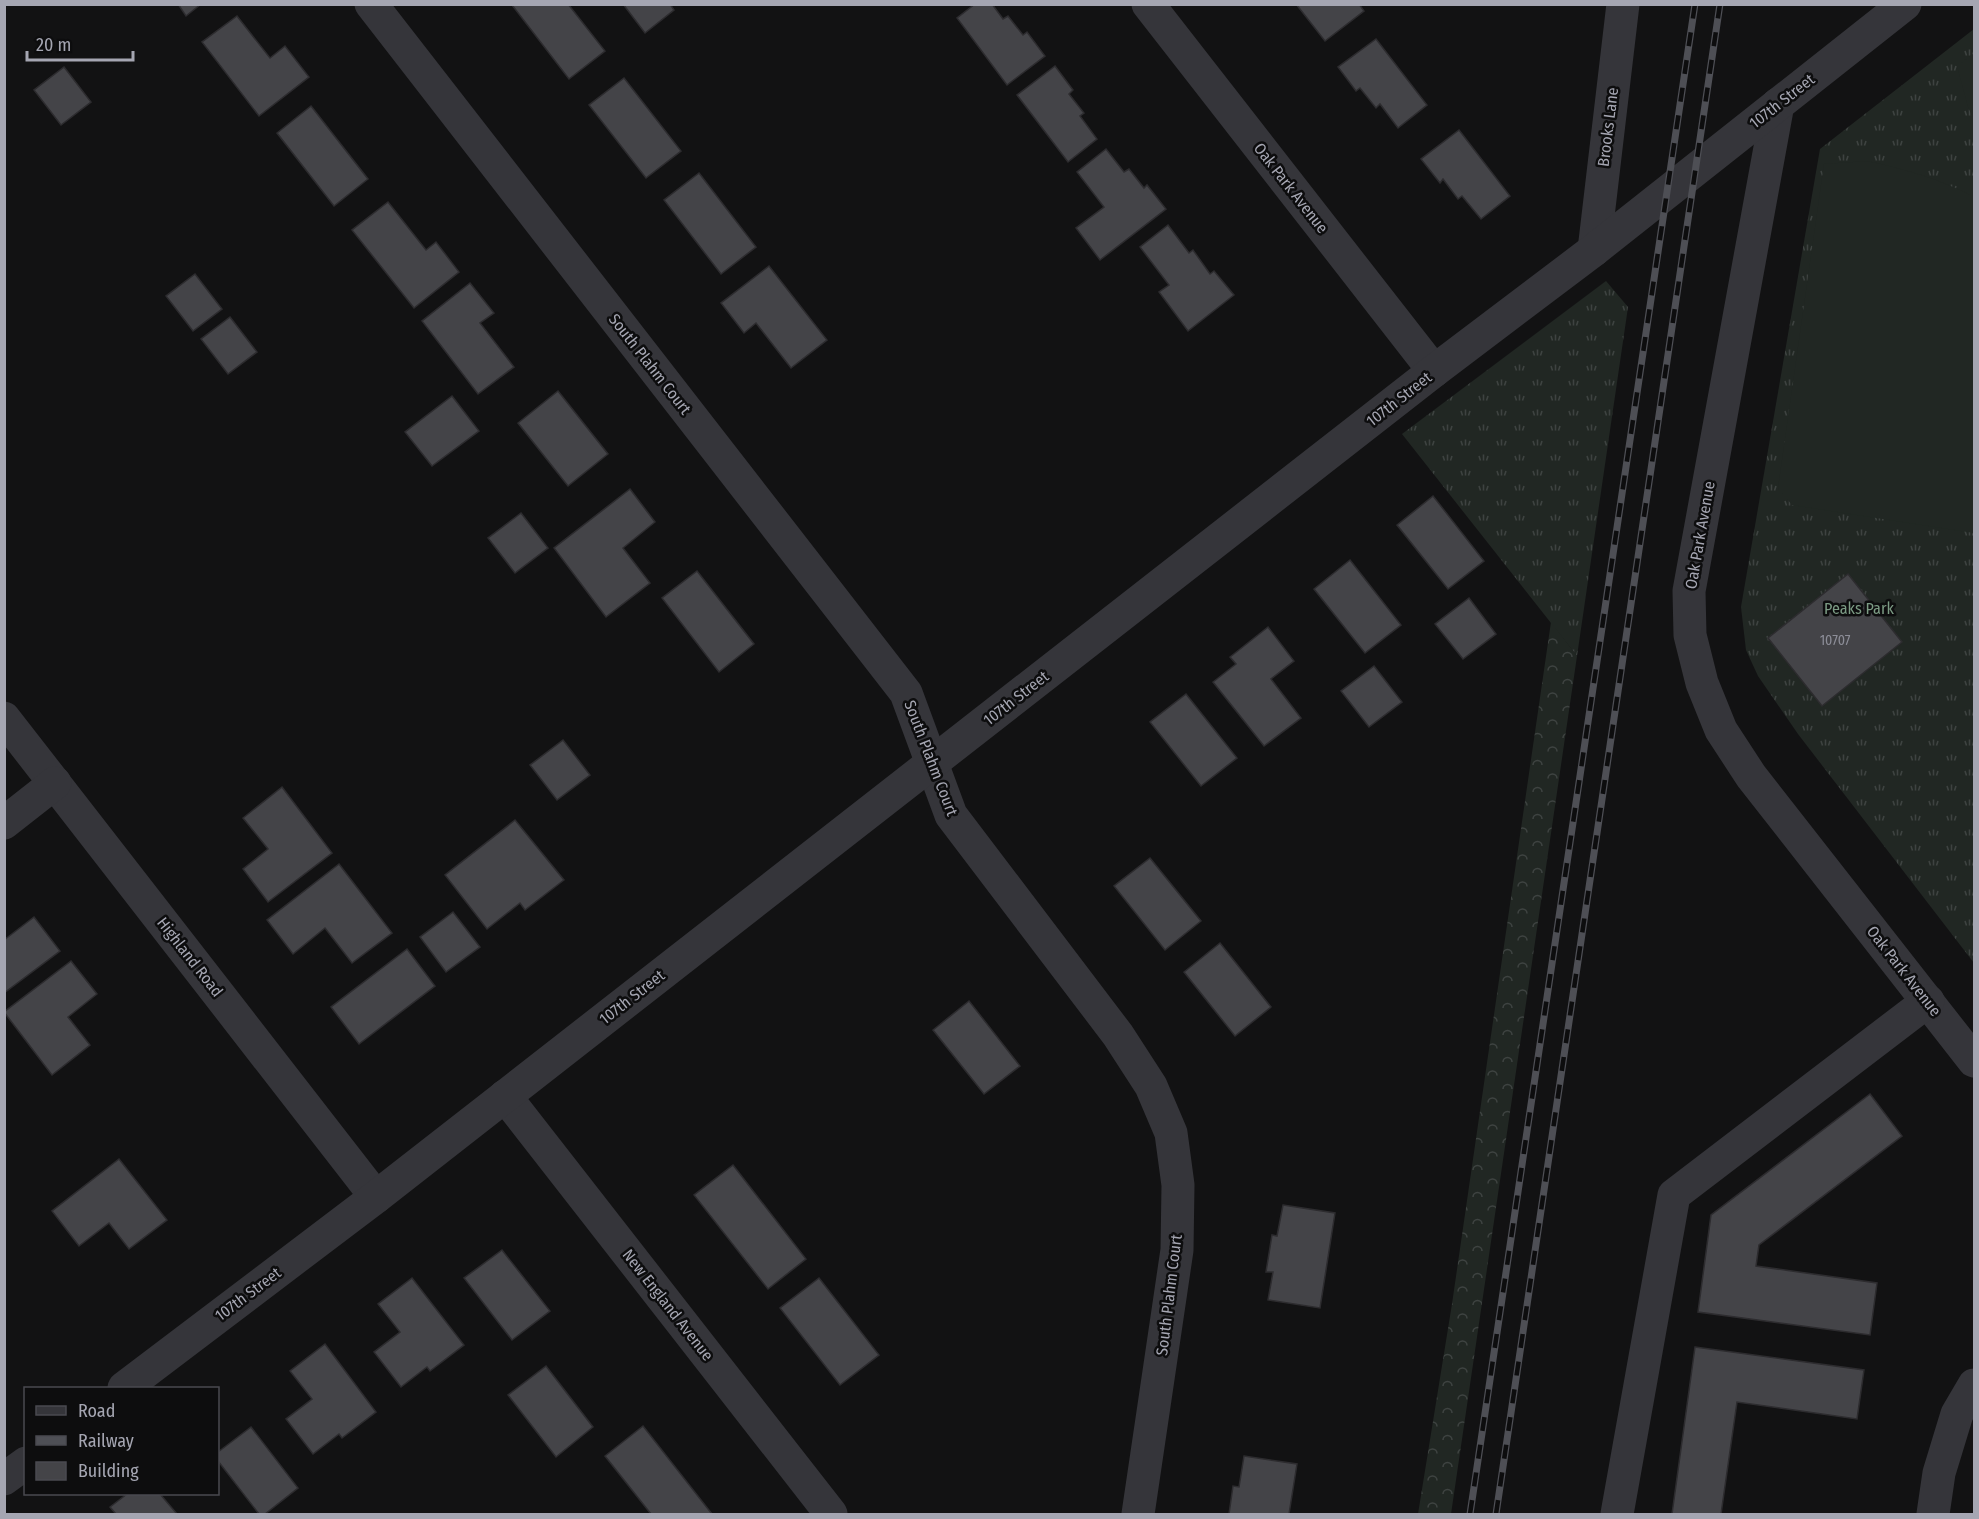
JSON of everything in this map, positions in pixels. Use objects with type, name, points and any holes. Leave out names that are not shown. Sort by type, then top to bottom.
[{"type":"street","name":"South Plahm Court","points":[[371,4],[906,693],[951,815],[1118,1035],[1151,1086],[1171,1133],[1178,1185],[1177,1250],[1138,1515]]},
{"type":"street","name":"Oak Park Avenue","points":[[1148,4],[1434,371]]},
{"type":"street","name":"Brooks Lane","points":[[1594,250],[1623,4]]},
{"type":"street","name":"107th Street","points":[[127,1387],[376,1197],[1434,371],[1594,250],[1905,4]]},
{"type":"street","name":"Oak Park Avenue","points":[[1778,104],[1689,591],[1690,635],[1702,682],[1721,730],[1751,776],[1974,1061]]},
{"type":"street","name":"Highland Road","points":[[4,718],[376,1197]]},
{"type":"street","points":[[4,823],[55,783]]},
{"type":"street","points":[[1617,1515],[1674,1195],[1928,1001]]},
{"type":"street","name":"New England Avenue","points":[[505,1096],[831,1515]]},
{"type":"street","points":[[1933,1515],[1939,1473],[1957,1414],[1974,1385]]},
{"type":"street","points":[[4,1479],[24,1464]]},
{"type":"green space","name":"Peaks Park","points":[[1974,29],[1974,963],[1798,734],[1758,676],[1746,650],[1741,607],[1820,149]]},
{"type":"green space","points":[[1974,53],[1974,120],[1968,107],[1957,66]]},
{"type":"green space","points":[[1867,161],[1922,175],[1974,197],[1974,533],[1792,505],[1778,488],[1824,164]]},
{"type":"green space","points":[[1606,281],[1628,307],[1577,656],[1402,434]]},
{"type":"green space","points":[[1551,622],[1577,656],[1451,1514],[1418,1514],[1452,1304]]},
{"type":"building","points":[[178,4],[201,4],[186,16]]},
{"type":"building","points":[[568,4],[605,51],[569,79],[512,5]]},
{"type":"building","points":[[623,4],[670,4],[674,10],[645,33]]},
{"type":"building","points":[[975,4],[992,4],[1003,19],[1008,16],[1023,35],[1027,32],[1045,56],[1007,85],[957,18]]},
{"type":"building","points":[[1296,4],[1359,4],[1364,11],[1325,41]]},
{"type":"building","points":[[237,16],[270,58],[285,46],[309,77],[259,116],[202,42]]},
{"type":"building","points":[[1376,39],[1427,105],[1398,128],[1380,104],[1376,108],[1360,88],[1356,91],[1338,67]]},
{"type":"building","points":[[1055,66],[1073,90],[1069,94],[1084,113],[1080,116],[1097,139],[1068,162],[1017,95]]},
{"type":"building","points":[[64,67],[91,102],[61,125],[34,90]]},
{"type":"building","points":[[624,78],[681,151],[646,178],[589,105]]},
{"type":"building","points":[[311,106],[368,179],[334,206],[277,133]]},
{"type":"building","points":[[1459,130],[1510,196],[1481,219],[1462,196],[1458,199],[1443,179],[1440,183],[1421,159]]},
{"type":"building","points":[[1106,149],[1124,172],[1129,169],[1144,188],[1147,185],[1166,209],[1100,260],[1076,228],[1104,207],[1077,172]]},
{"type":"building","points":[[699,173],[756,247],[721,274],[664,200]]},
{"type":"building","points":[[388,202],[426,250],[436,242],[459,272],[414,308],[352,230]]},
{"type":"building","points":[[1168,225],[1189,253],[1193,250],[1210,274],[1214,271],[1234,295],[1188,331],[1159,292],[1169,285],[1140,247]]},
{"type":"building","points":[[769,266],[827,340],[791,368],[756,323],[744,333],[721,303]]},
{"type":"building","points":[[195,274],[222,309],[193,331],[166,296]]},
{"type":"building","points":[[470,283],[494,313],[480,323],[514,367],[478,394],[422,321]]},
{"type":"building","points":[[230,317],[257,352],[228,374],[201,339]]},
{"type":"building","points":[[558,391],[608,454],[568,486],[518,423]]},
{"type":"building","points":[[452,396],[479,431],[432,466],[405,432]]},
{"type":"building","points":[[630,489],[655,522],[623,548],[650,583],[606,617],[554,548]]},
{"type":"building","points":[[1433,496],[1484,561],[1448,589],[1397,525]]},
{"type":"building","points":[[521,513],[548,548],[515,573],[488,538]]},
{"type":"building","points":[[1350,560],[1401,625],[1365,653],[1314,589]]},
{"type":"building","points":[[697,571],[754,644],[719,672],[662,598]]},
{"type":"building","points":[[1848,574],[1902,642],[1822,706],[1768,638]]},
{"type":"building","points":[[1469,598],[1496,634],[1463,659],[1435,624]]},
{"type":"building","points":[[1268,627],[1294,661],[1271,679],[1301,718],[1264,746],[1213,682],[1236,664],[1230,657]]},
{"type":"building","points":[[1374,666],[1402,702],[1369,727],[1341,691]]},
{"type":"building","points":[[1186,694],[1237,758],[1201,786],[1150,722]]},
{"type":"building","points":[[563,740],[590,775],[557,800],[530,765]]},
{"type":"building","points":[[282,787],[332,853],[268,902],[243,869],[268,849],[243,818]]},
{"type":"building","points":[[515,820],[564,880],[525,910],[520,903],[487,929],[445,875]]},
{"type":"building","points":[[1150,858],[1201,921],[1165,950],[1114,886]]},
{"type":"building","points":[[339,864],[392,933],[352,963],[325,928],[293,954],[267,920]]},
{"type":"building","points":[[453,912],[480,947],[446,972],[420,937]]},
{"type":"building","points":[[34,917],[60,951],[4,993],[4,940]]},
{"type":"building","points":[[1220,943],[1271,1007],[1235,1036],[1184,972]]},
{"type":"building","points":[[407,949],[435,986],[359,1044],[331,1007]]},
{"type":"building","points":[[71,961],[97,994],[68,1017],[90,1045],[52,1075],[4,1012]]},
{"type":"building","points":[[969,1001],[1020,1066],[984,1094],[933,1030]]},
{"type":"building","points":[[1870,1094],[1902,1136],[1759,1245],[1756,1266],[1877,1283],[1870,1335],[1698,1312],[1711,1215]]},
{"type":"building","points":[[119,1159],[167,1220],[129,1249],[109,1223],[79,1246],[52,1211]]},
{"type":"building","points":[[733,1165],[806,1259],[768,1289],[694,1195]]},
{"type":"building","points":[[1283,1205],[1335,1213],[1320,1308],[1268,1300],[1273,1272],[1266,1272],[1272,1235],[1277,1236]]},
{"type":"building","points":[[502,1250],[550,1311],[512,1340],[464,1278]]},
{"type":"building","points":[[412,1278],[464,1345],[430,1371],[427,1367],[401,1387],[374,1352],[400,1332],[378,1304]]},
{"type":"building","points":[[819,1278],[879,1355],[840,1385],[780,1308]]},
{"type":"building","points":[[325,1344],[376,1412],[342,1438],[339,1434],[313,1454],[286,1419],[312,1399],[290,1371]]},
{"type":"building","points":[[1695,1347],[1864,1370],[1857,1419],[1737,1402],[1721,1514],[1672,1514]]},
{"type":"building","points":[[546,1366],[593,1427],[556,1457],[508,1395]]},
{"type":"building","points":[[643,1426],[712,1514],[651,1514],[605,1456]]},
{"type":"building","points":[[251,1427],[298,1488],[265,1514],[259,1514],[219,1462],[219,1451]]},
{"type":"building","points":[[1244,1456],[1297,1464],[1289,1514],[1229,1514],[1233,1486],[1239,1487]]},
{"type":"building","points":[[126,1495],[161,1495],[177,1514],[116,1514],[110,1507]]},
{"type":"railway","points":[[1470,1514],[1695,4]]},
{"type":"railway","points":[[1496,1514],[1720,4]]}]
